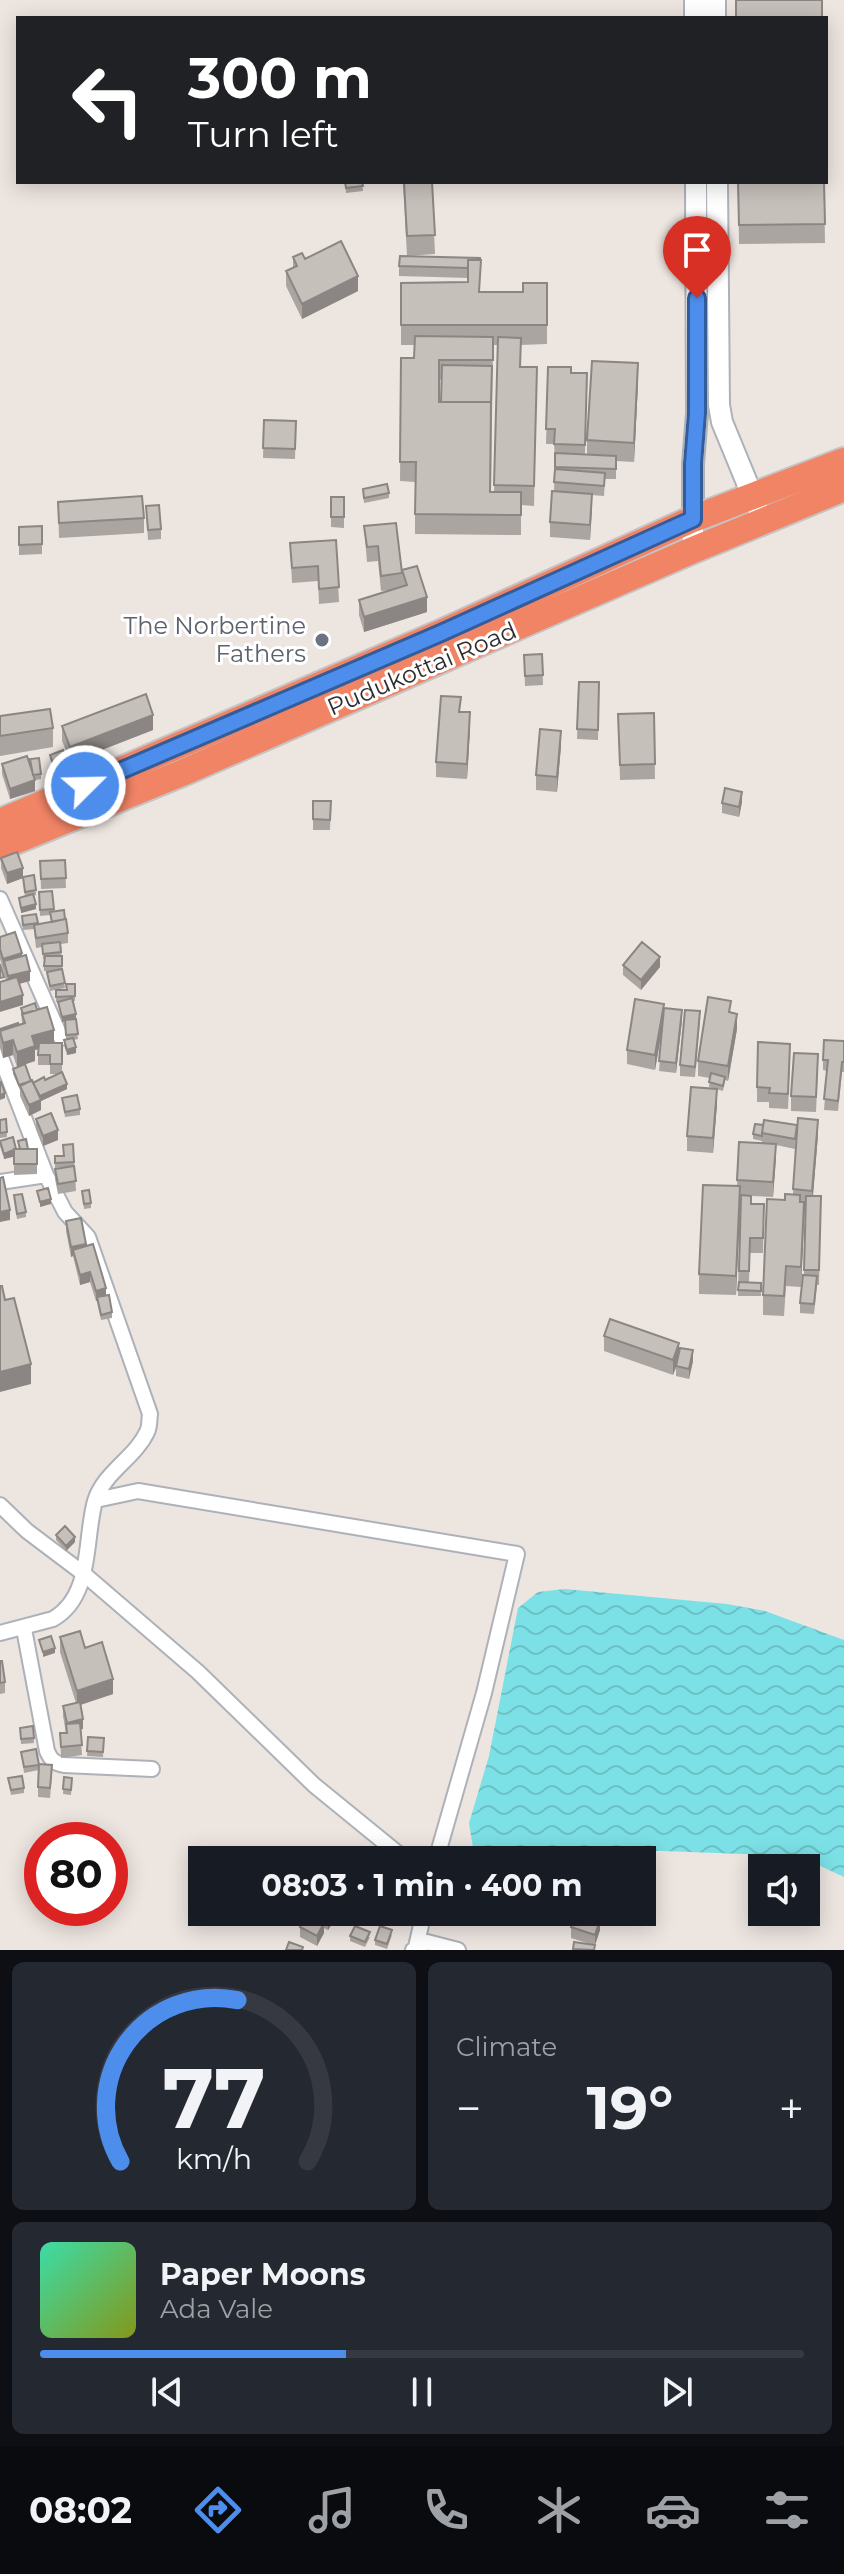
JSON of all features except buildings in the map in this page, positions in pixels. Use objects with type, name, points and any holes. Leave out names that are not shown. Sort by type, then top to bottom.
[{"type":"highway","name":"Pudukottai Road","points":[[0,847],[454,628],[693,519],[844,461]]},
{"type":"highway","name":"Pudukottai Road","points":[[0,822],[176,761],[844,488]]},
{"type":"street","points":[[693,550],[693,464],[697,413],[696,184]]},
{"type":"street","points":[[717,184],[719,405],[722,422],[762,522]]},
{"type":"street","points":[[0,899],[61,1038]]},
{"type":"street","points":[[0,1055],[46,1175],[65,1212],[88,1237],[150,1414],[148,1431],[102,1486],[96,1500],[84,1574],[72,1603],[53,1619],[0,1633]]},
{"type":"street","points":[[0,1182],[46,1175]]},
{"type":"street","points":[[96,1500],[138,1491],[517,1554],[484,1693],[440,1846]]},
{"type":"street","points":[[0,1505],[27,1531],[84,1574],[198,1672],[314,1785],[389,1846]]},
{"type":"street","points":[[24,1629],[51,1759],[56,1764],[64,1765],[152,1769]]},
{"type":"street","points":[[415,1948],[420,1926]]},
{"type":"street","points":[[415,1948],[427,1942],[458,1950]]},
{"type":"water","points":[[565,1589],[727,1604],[765,1611],[844,1640],[844,1877],[820,1866],[820,1854],[656,1851],[656,1846],[473,1846],[469,1823],[489,1756],[518,1608],[538,1592]]},
{"type":"place","name":"The Norbertine Fathers","points":[[322,640]]},
{"type":"route","points":[[85,786],[546,587],[693,519],[697,298]]}]
